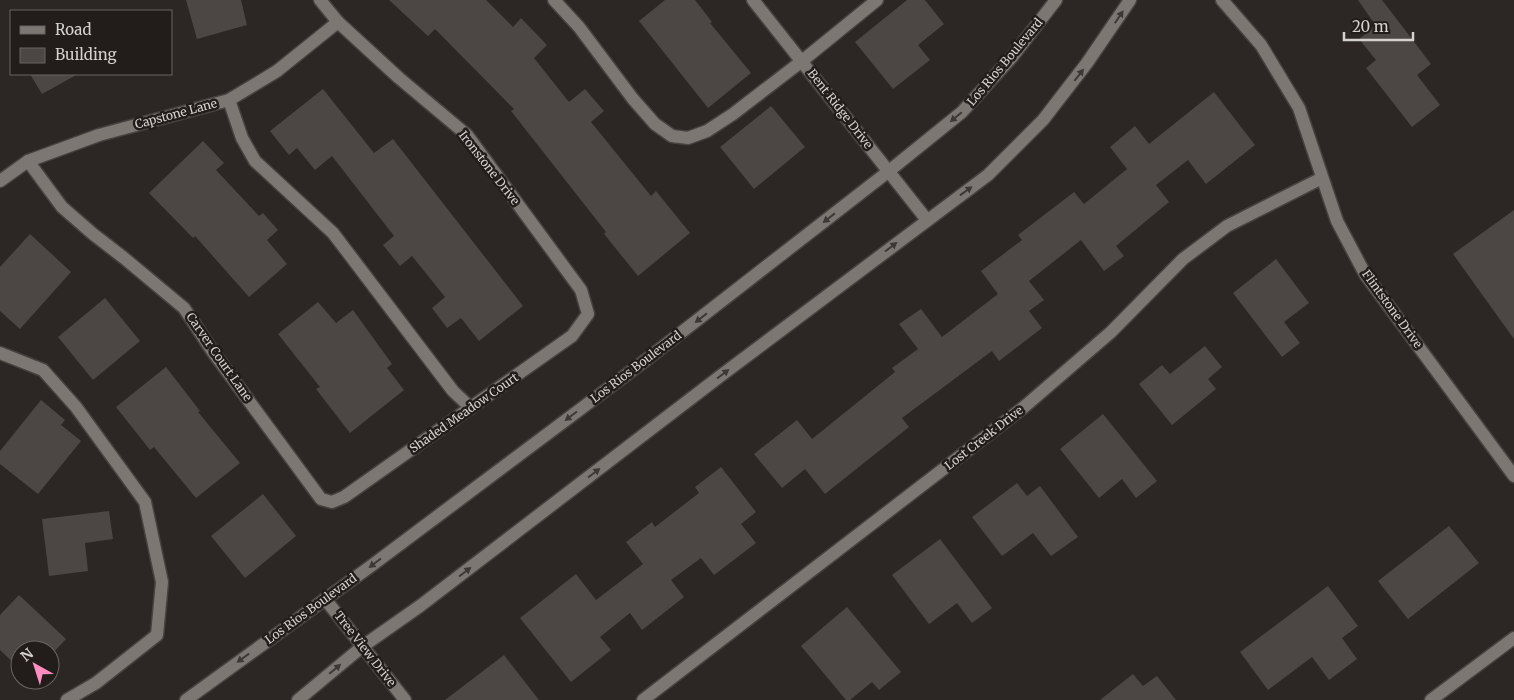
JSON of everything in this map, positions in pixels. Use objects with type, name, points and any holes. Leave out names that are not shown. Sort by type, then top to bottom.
[{"type":"street","name":"Ironstone Drive","points":[[320,0],[338,22],[399,78],[467,135],[581,290],[588,314]]},
{"type":"street","points":[[554,0],[579,27],[638,106],[655,124],[672,136],[688,138],[707,131],[733,114],[877,0]]},
{"type":"street","name":"Bent Ridge Drive","points":[[753,0],[927,220]]},
{"type":"street","name":"Los Rios Boulevard","points":[[186,700],[649,358],[889,171],[962,112],[1012,57],[1056,0]]},
{"type":"street","points":[[298,700],[363,646],[420,606],[988,175],[1043,120],[1087,63],[1130,0]]},
{"type":"street","name":"Flintstone Drive","points":[[1222,0],[1261,45],[1299,108],[1337,221],[1365,274],[1514,476]]},
{"type":"street","name":"Capstone Lane","points":[[0,181],[28,161],[98,135],[229,100],[276,71],[338,22]]},
{"type":"street","points":[[229,100],[242,138],[255,161],[333,233],[453,391],[470,408]]},
{"type":"street","name":"Carver Court Lane","points":[[28,161],[62,207],[184,308],[213,352],[321,499],[332,502]]},
{"type":"street","name":"Lost Creek Drive","points":[[643,700],[1024,406],[1111,332],[1183,259],[1227,226],[1322,178]]},
{"type":"street","name":"Shaded Meadow Court","points":[[332,502],[344,497],[572,336],[588,314]]},
{"type":"street","points":[[0,353],[43,370],[76,407],[145,502],[162,582],[157,635],[96,683],[67,700]]},
{"type":"street","name":"Tree View Drive","points":[[325,599],[405,700]]},
{"type":"street","points":[[1430,700],[1514,638]]},
{"type":"building","points":[[186,0],[241,0],[247,25],[197,39]]},
{"type":"building","points":[[389,0],[486,0],[513,27],[521,18],[547,45],[534,58],[569,102],[585,89],[604,111],[591,122],[651,196],[656,191],[690,233],[638,276],[511,111],[514,109],[435,29],[428,36]]},
{"type":"building","points":[[665,0],[695,0],[712,22],[710,23],[751,73],[708,108],[639,21]]},
{"type":"building","points":[[907,0],[925,0],[944,24],[918,45],[930,60],[893,89],[855,42]]},
{"type":"building","points":[[1358,0],[1382,0],[1431,64],[1417,75],[1440,105],[1412,127],[1366,68],[1376,60],[1359,39],[1376,26]]},
{"type":"building","points":[[31,75],[76,75],[42,94]]},
{"type":"building","points":[[323,89],[374,153],[393,139],[523,306],[479,341],[461,318],[447,328],[432,308],[445,297],[412,256],[400,266],[383,245],[394,236],[332,156],[315,170],[297,148],[289,155],[270,131]]},
{"type":"building","points":[[1214,92],[1255,145],[1206,184],[1188,160],[1156,185],[1169,202],[1116,246],[1124,256],[1104,271],[1081,240],[1029,281],[1044,300],[1029,311],[1042,328],[999,361],[992,351],[902,418],[909,427],[825,494],[805,469],[782,488],[754,454],[797,420],[812,439],[895,372],[892,368],[918,349],[899,324],[921,309],[942,337],[998,294],[981,271],[1022,240],[1018,235],[1074,192],[1084,204],[1127,169],[1110,147],[1135,126],[1149,144]]},
{"type":"building","points":[[771,106],[805,147],[754,189],[720,147]]},
{"type":"building","points":[[203,141],[224,163],[216,170],[259,216],[263,213],[278,230],[267,240],[287,264],[249,297],[195,236],[193,238],[149,193]]},
{"type":"building","points":[[1514,210],[1514,339],[1453,254]]},
{"type":"building","points":[[30,234],[71,272],[20,329],[0,311],[0,267]]},
{"type":"building","points":[[1276,259],[1309,303],[1284,322],[1300,343],[1282,357],[1233,293]]},
{"type":"building","points":[[105,298],[140,341],[93,380],[58,337]]},
{"type":"building","points":[[318,302],[336,323],[353,310],[392,364],[387,368],[404,390],[350,433],[316,389],[320,387],[278,334]]},
{"type":"building","points":[[1205,346],[1222,367],[1208,379],[1216,389],[1172,425],[1139,384],[1162,365],[1170,374]]},
{"type":"building","points":[[166,367],[200,411],[198,412],[240,463],[196,498],[154,447],[150,450],[116,407]]},
{"type":"building","points":[[41,400],[65,420],[61,425],[81,441],[38,494],[0,464],[0,451]]},
{"type":"building","points":[[1103,414],[1157,481],[1136,498],[1122,479],[1099,498],[1060,449]]},
{"type":"building","points":[[721,467],[756,512],[741,524],[756,543],[714,575],[701,558],[671,580],[684,597],[642,630],[630,613],[600,637],[611,650],[571,682],[520,618],[576,574],[596,600],[643,564],[626,542],[652,522],[655,527],[699,493],[695,487]]},
{"type":"building","points":[[1017,483],[1027,496],[1040,486],[1078,537],[1051,556],[1033,533],[1002,556],[972,517]]},
{"type":"building","points":[[263,494],[296,536],[245,578],[211,536]]},
{"type":"building","points":[[109,511],[113,539],[85,543],[88,571],[49,576],[42,519]]},
{"type":"building","points":[[1449,526],[1479,563],[1408,619],[1378,581]]},
{"type":"building","points":[[940,539],[992,608],[972,623],[957,603],[929,624],[892,575]]},
{"type":"building","points":[[1328,586],[1358,626],[1342,638],[1357,659],[1329,680],[1312,657],[1268,690],[1240,652]]},
{"type":"building","points":[[19,595],[66,639],[60,645],[60,640],[10,640],[10,660],[0,650],[0,615]]},
{"type":"building","points":[[847,607],[901,672],[879,690],[872,682],[850,700],[846,700],[801,646]]},
{"type":"building","points":[[504,655],[539,700],[445,700]]},
{"type":"building","points":[[1133,674],[1143,686],[1157,676],[1176,700],[1100,700]]}]
